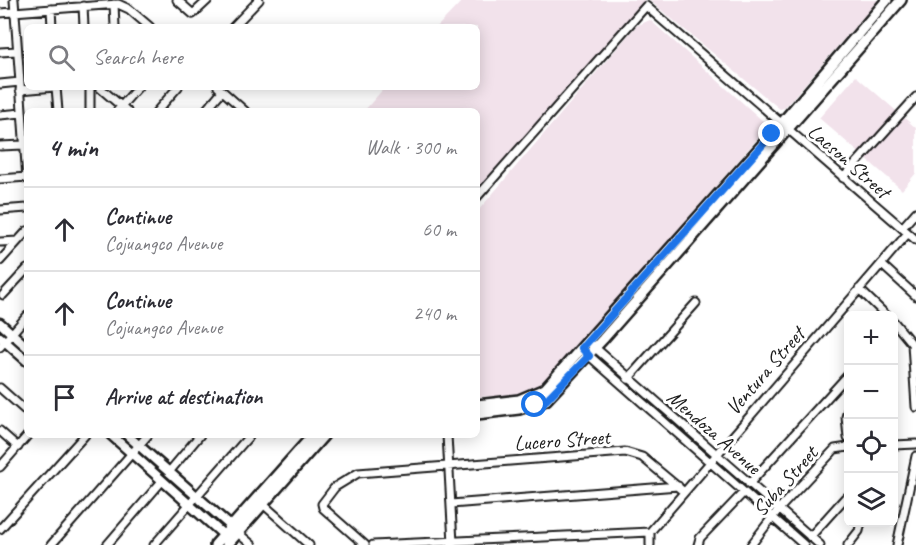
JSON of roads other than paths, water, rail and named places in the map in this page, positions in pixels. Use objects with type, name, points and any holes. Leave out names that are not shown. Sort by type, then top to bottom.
[{"type":"main road","points":[[784,127],[887,0]]},
{"type":"main road","points":[[480,414],[535,405],[546,400],[588,348],[784,127],[901,0]]},
{"type":"main road","points":[[480,405],[519,400],[545,389],[588,348]]},
{"type":"main road","points":[[215,545],[229,541],[234,530],[311,438]]},
{"type":"main road","points":[[234,530],[263,504],[321,438]]},
{"type":"street","points":[[0,146],[24,145],[14,0]]},
{"type":"street","points":[[177,0],[193,14],[208,0]]},
{"type":"street","points":[[236,24],[259,0]]},
{"type":"street","points":[[0,13],[117,3],[129,9],[146,24]]},
{"type":"street","points":[[115,24],[117,3]]},
{"type":"street","points":[[84,24],[87,4]]},
{"type":"street","name":"Lacson Street","points":[[480,194],[646,6],[916,240]]},
{"type":"street","points":[[51,9],[52,24]]},
{"type":"street","points":[[0,52],[17,51]]},
{"type":"street","points":[[0,84],[24,86]]},
{"type":"street","points":[[55,90],[58,108]]},
{"type":"street","points":[[90,90],[90,108]]},
{"type":"street","points":[[102,90],[121,108]]},
{"type":"street","points":[[123,108],[136,90]]},
{"type":"street","points":[[160,108],[175,90]]},
{"type":"street","points":[[207,108],[219,90]]},
{"type":"street","points":[[221,90],[242,108]]},
{"type":"street","points":[[843,178],[916,97]]},
{"type":"street","points":[[0,115],[22,113]]},
{"type":"street","points":[[0,179],[24,178]]},
{"type":"street","points":[[0,210],[24,208]]},
{"type":"street","name":"Ventura Street","points":[[650,532],[881,264],[916,212]]},
{"type":"street","points":[[0,261],[24,234]]},
{"type":"street","points":[[0,242],[18,241]]},
{"type":"street","points":[[881,264],[916,296]]},
{"type":"street","points":[[3,295],[24,272]]},
{"type":"street","points":[[859,289],[883,311]]},
{"type":"street","points":[[628,379],[696,303]]},
{"type":"street","points":[[24,320],[2,342],[24,359]]},
{"type":"street","points":[[0,323],[24,344]]},
{"type":"street","points":[[898,328],[912,344],[916,407]]},
{"type":"street","name":"Mendoza Avenue","points":[[588,348],[628,379],[820,545]]},
{"type":"street","name":"Mendoza Avenue","points":[[588,348],[710,462],[804,545]]},
{"type":"street","points":[[749,484],[844,380]]},
{"type":"street","points":[[0,388],[24,409]]},
{"type":"street","points":[[0,431],[18,447]]},
{"type":"street","points":[[0,467],[26,438]]},
{"type":"street","points":[[0,529],[82,438]]},
{"type":"street","points":[[114,438],[229,541]]},
{"type":"street","points":[[130,438],[252,545]]},
{"type":"street","points":[[51,545],[146,438]]},
{"type":"street","points":[[169,472],[198,438]]},
{"type":"street","points":[[154,545],[247,438]]},
{"type":"street","points":[[447,438],[453,543]]},
{"type":"street","points":[[898,445],[916,444]]},
{"type":"street","name":"Suba Street","points":[[751,545],[778,510],[835,449],[844,448]]},
{"type":"street","name":"Lucero Street","points":[[365,545],[323,508],[324,500],[335,486],[358,473],[625,452],[642,457],[684,492]]},
{"type":"street","points":[[897,545],[916,456]]},
{"type":"street","points":[[107,545],[162,481]]},
{"type":"street","points":[[451,504],[678,486]]},
{"type":"street","points":[[698,545],[700,538],[744,492]]},
{"type":"street","points":[[810,537],[844,499]]},
{"type":"street","points":[[263,504],[309,545]]},
{"type":"street","points":[[848,545],[860,527]]},
{"type":"street","points":[[373,545],[650,532],[650,545]]}]
